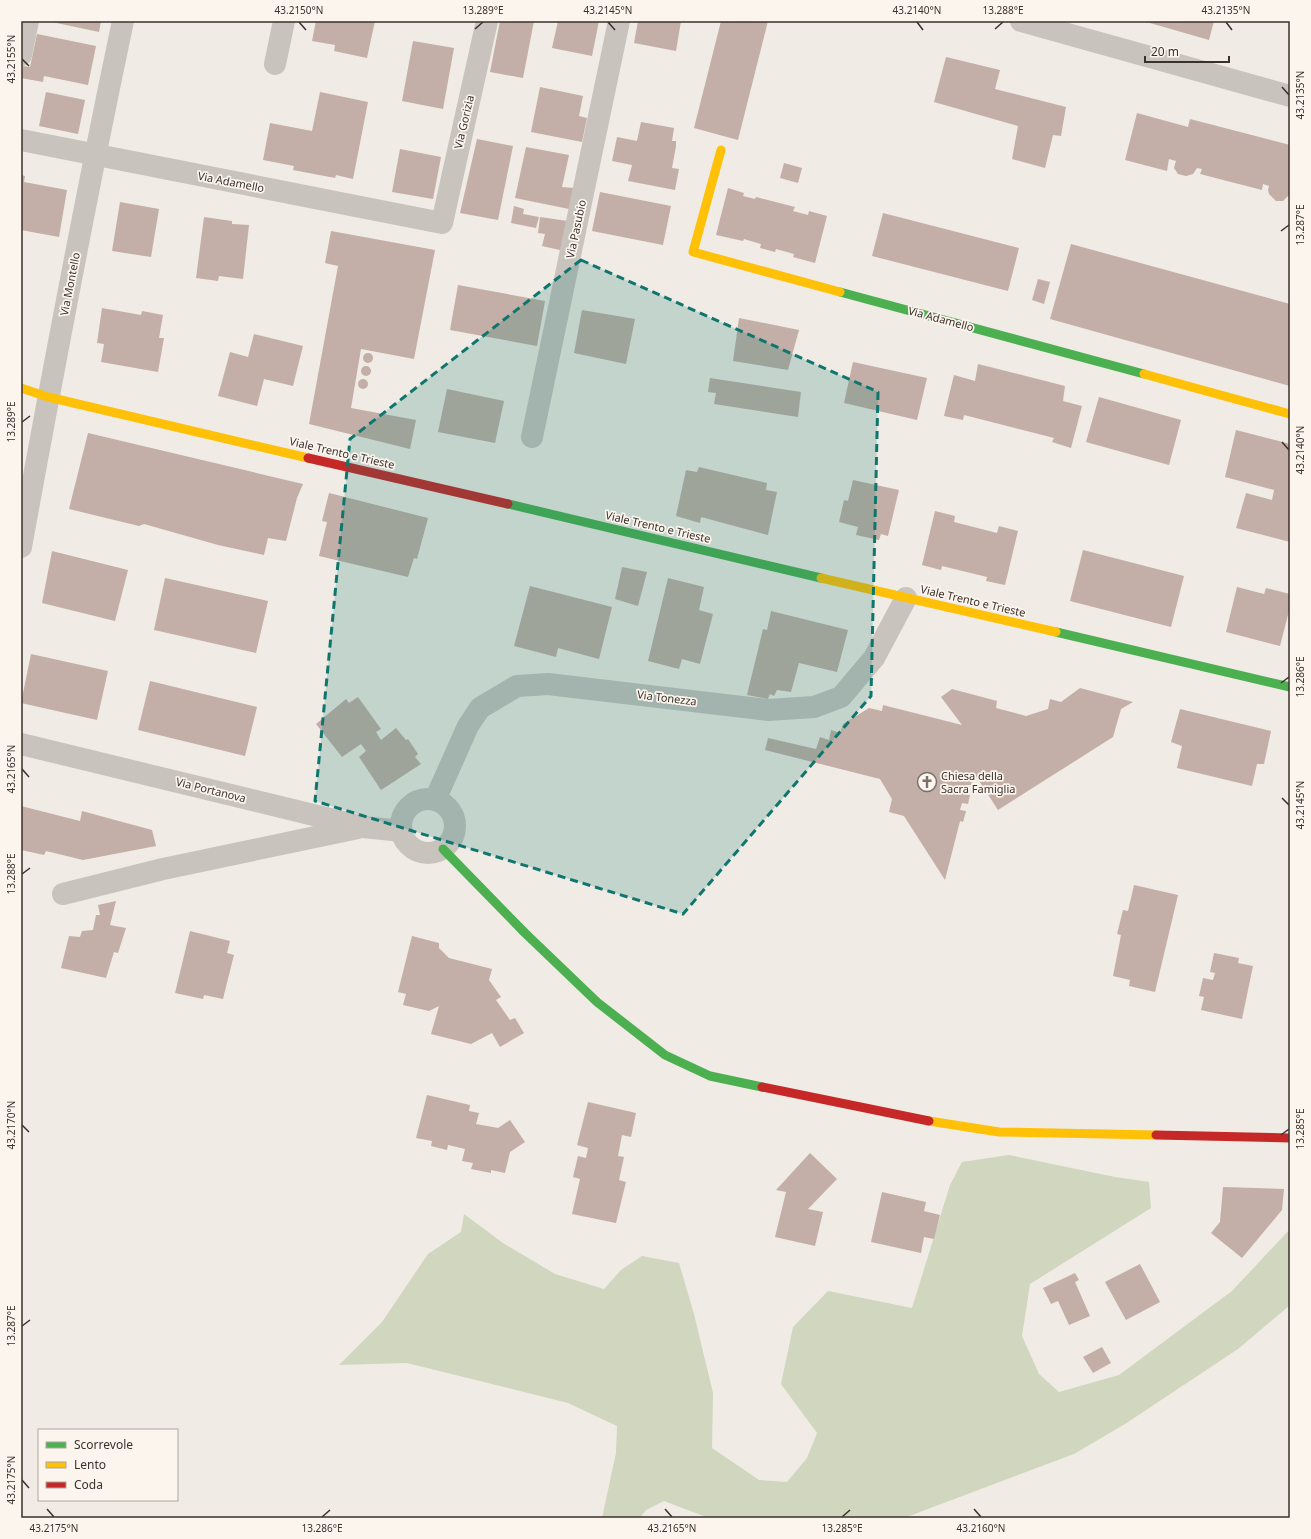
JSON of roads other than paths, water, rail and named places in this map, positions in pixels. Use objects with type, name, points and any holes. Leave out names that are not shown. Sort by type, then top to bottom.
[{"type":"street","points":[[21,55],[28,21]]},
{"type":"street","name":"Via Montello","points":[[21,547],[48,397],[95,155],[123,21]]},
{"type":"street","points":[[275,64],[284,21]]},
{"type":"street","name":"Via Gorizia","points":[[442,223],[487,21]]},
{"type":"street","name":"Via Pasubio","points":[[532,437],[619,21]]},
{"type":"street","points":[[1021,21],[1290,96]]},
{"type":"street","name":"Via Adamello","points":[[21,140],[442,223]]},
{"type":"street","name":"Via Adamello","points":[[721,150],[693,252],[1290,414]]},
{"type":"street","name":"Viale Trento e Trieste","points":[[21,388],[48,397],[1290,687]]},
{"type":"street","name":"Via Tonezza","points":[[435,800],[468,726],[480,708],[517,686],[548,684],[768,710],[814,707],[841,697],[869,664],[874,658],[906,598]]},
{"type":"street","name":"Via Portanova","points":[[21,744],[363,827],[402,831]]},
{"type":"street","points":[[426,799],[435,800],[450,810],[454,817],[456,826],[454,835],[450,843],[435,853],[418,851],[410,846],[404,839],[401,822],[404,813],[410,806],[418,801],[426,799]]},
{"type":"street","points":[[63,894],[163,870],[363,827]]},
{"type":"street","points":[[443,849],[525,933],[597,1002],[665,1055],[710,1076],[950,1125],[999,1132],[1290,1138]]},
{"type":"place","name":"Chiesa della Sacra Famiglia","points":[[927,782]]}]
